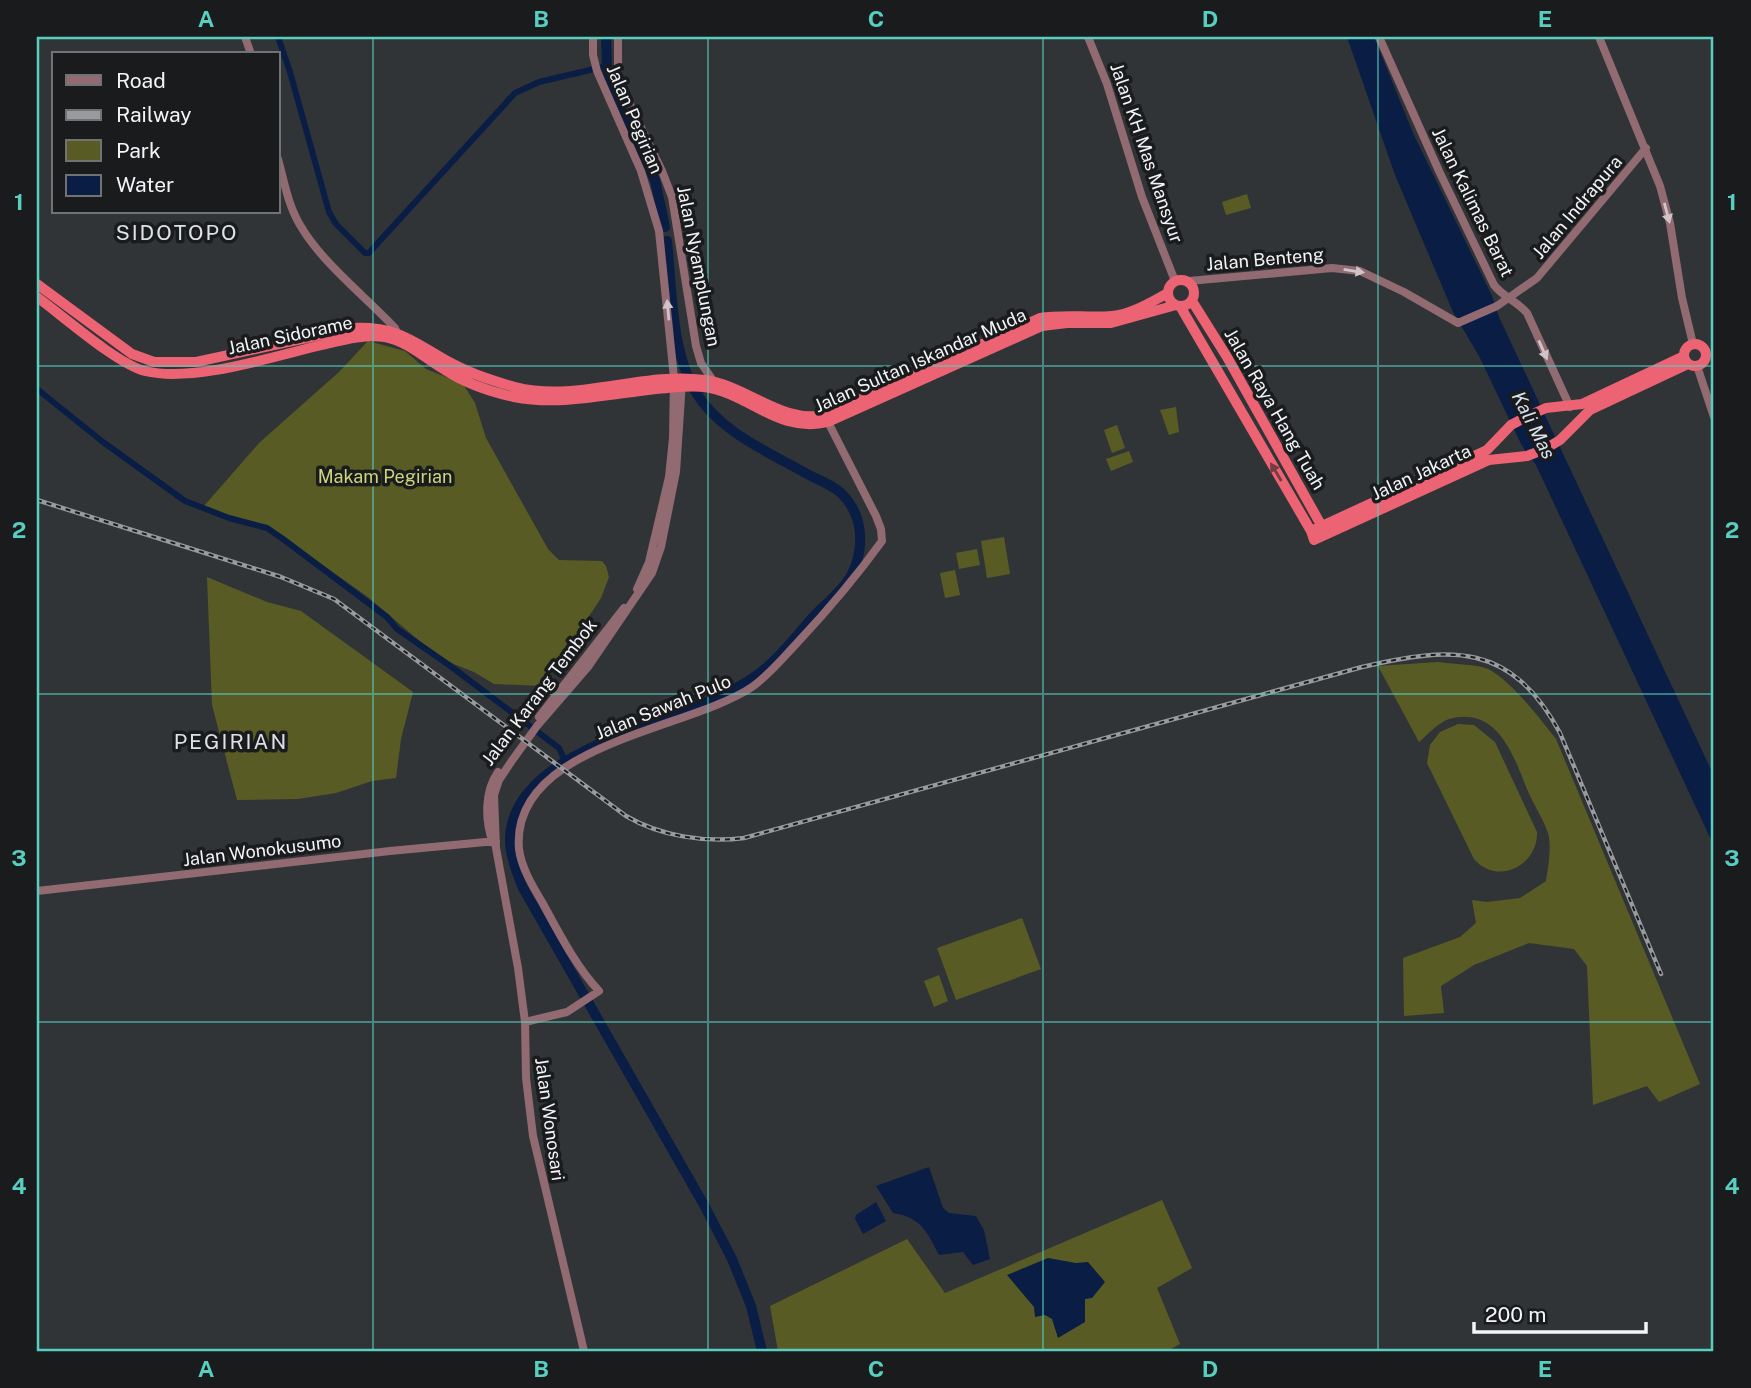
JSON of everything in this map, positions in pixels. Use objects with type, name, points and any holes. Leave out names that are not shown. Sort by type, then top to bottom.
[{"type":"highway","points":[[1175,281],[1189,281],[1195,290],[1192,301],[1187,305],[1178,306],[1170,300],[1168,293],[1175,281]]},
{"type":"highway","name":"Jalan Sidorame","points":[[37,284],[132,354],[154,362],[212,364]]},
{"type":"highway","name":"Jalan Sultan Iskandar Muda","points":[[685,383],[714,382],[792,415],[825,415],[1040,318],[1117,315],[1134,310],[1168,293]]},
{"type":"highway","name":"Jalan Sidorame","points":[[37,297],[113,354],[144,371],[188,373],[212,364],[353,328],[371,327],[479,376],[518,388],[569,391],[685,383]]},
{"type":"highway","name":"Jalan Raya Hang Tuah","points":[[1192,301],[1324,530]]},
{"type":"highway","name":"Jalan Sultan Iskandar Muda","points":[[685,383],[727,394],[790,423],[812,426],[828,422],[1042,326],[1111,323],[1178,306]]},
{"type":"highway","name":"Jalan Raya Hang Tuah","points":[[1178,306],[1312,536]]},
{"type":"highway","points":[[1200,343],[1213,336]]},
{"type":"highway","points":[[1693,344],[1710,349],[1705,361],[1690,362],[1685,349],[1693,344]]},
{"type":"highway","name":"Jalan Jakarta","points":[[1312,536],[1487,450],[1511,425],[1546,408],[1582,404],[1690,362]]},
{"type":"highway","name":"Jalan Jakarta","points":[[1324,530],[1489,460],[1527,456],[1550,447],[1590,410],[1690,362]]},
{"type":"street","name":"Jalan Pegirian","points":[[593,37],[596,69],[644,179],[659,231],[685,383]]},
{"type":"street","name":"Jalan Nyamplungan","points":[[618,37],[618,73],[621,86],[663,170],[672,197],[696,346],[701,363],[714,382]]},
{"type":"street","name":"Jalan KH Mas Mansyur","points":[[1088,37],[1107,84],[1137,183],[1175,281]]},
{"type":"street","name":"Jalan Kalimas Barat","points":[[1379,37],[1439,172],[1494,285],[1501,294],[1518,303],[1527,313],[1570,407]]},
{"type":"street","points":[[1599,37],[1646,148],[1670,223],[1682,298],[1693,344]]},
{"type":"street","name":"Jalan Indrapura","points":[[1458,323],[1497,306],[1537,278],[1646,148]]},
{"type":"street","points":[[280,166],[294,213],[305,234],[375,306],[398,337]]},
{"type":"street","points":[[659,231],[678,227]]},
{"type":"street","name":"Jalan Benteng","points":[[1189,281],[1332,268],[1360,271],[1458,323]]},
{"type":"street","points":[[1690,362],[1714,417]]},
{"type":"street","name":"Jalan Karang Tembok","points":[[495,843],[487,803],[490,786],[593,653],[637,590],[649,562],[685,383]]},
{"type":"street","name":"Jalan Sawah Pulo","points":[[525,1022],[567,1012],[596,993],[531,882],[519,849],[523,820],[542,785],[571,764],[611,744],[751,688],[780,661],[861,569],[882,541],[881,528],[828,422]]},
{"type":"street","name":"Jalan Wonokusumo","points":[[37,891],[379,852],[495,843]]},
{"type":"street","name":"Jalan Wonosari","points":[[495,843],[516,955],[525,1022],[526,1078],[533,1136],[584,1351]]},
{"type":"green space","points":[[1247,194],[1251,208],[1226,215],[1222,202]]},
{"type":"green space","name":"Makam Pegirian","points":[[368,341],[405,351],[426,369],[463,384],[475,403],[486,438],[548,549],[559,560],[602,561],[606,566],[609,577],[601,598],[543,686],[494,684],[437,656],[368,597],[276,532],[214,512],[204,506],[259,443],[339,372]]},
{"type":"green space","points":[[1176,407],[1179,432],[1169,435],[1160,410]]},
{"type":"green space","points":[[1117,425],[1125,448],[1112,453],[1104,430]]},
{"type":"green space","points":[[1129,451],[1133,462],[1111,471],[1106,459]]},
{"type":"green space","points":[[1004,537],[1010,574],[987,578],[981,541]]},
{"type":"green space","points":[[977,549],[980,565],[959,569],[956,553]]},
{"type":"green space","points":[[955,570],[960,595],[945,598],[940,573]]},
{"type":"green space","points":[[207,577],[267,602],[301,611],[413,692],[401,739],[396,778],[298,799],[237,800],[212,705]]},
{"type":"green space","points":[[1438,662],[1477,666],[1491,671],[1512,687],[1556,739],[1700,1084],[1659,1102],[1647,1086],[1593,1105],[1587,966],[1574,949],[1529,943],[1474,965],[1441,986],[1444,1013],[1404,1016],[1403,958],[1460,937],[1476,923],[1472,900],[1487,902],[1520,898],[1546,881],[1549,857],[1546,827],[1529,795],[1516,761],[1501,736],[1491,726],[1466,717],[1445,721],[1419,742],[1378,666]]},
{"type":"green space","points":[[1458,724],[1474,725],[1495,742],[1537,832],[1536,844],[1531,854],[1524,863],[1514,868],[1494,871],[1483,867],[1474,859],[1427,763],[1430,745],[1440,732]]},
{"type":"green space","points":[[1022,918],[1041,969],[956,1000],[937,948]]},
{"type":"green space","points":[[939,975],[948,1001],[934,1007],[924,981]]},
{"type":"green space","points":[[1162,1200],[1192,1268],[1157,1288],[1180,1344],[1167,1351],[778,1351],[770,1306],[907,1239],[945,1293]]},
{"type":"water","name":"Kali Mas","points":[[1347,37],[1374,37],[1413,133],[1492,296],[1499,317],[1714,776],[1714,846],[1536,465],[1522,446],[1479,356],[1453,312],[1395,175]]},
{"type":"water","points":[[929,1167],[943,1208],[949,1213],[976,1216],[984,1230],[990,1259],[973,1265],[963,1252],[939,1255],[922,1227],[910,1218],[893,1213],[876,1186]]},
{"type":"water","points":[[876,1202],[886,1221],[863,1234],[855,1219],[856,1215]]},
{"type":"water","points":[[1048,1258],[1076,1263],[1088,1262],[1105,1282],[1092,1298],[1085,1299],[1085,1322],[1058,1338],[1052,1319],[1045,1315],[1035,1317],[1034,1307],[1007,1275]]},
{"type":"waterway","points":[[278,37],[329,212],[336,224],[365,253],[369,253],[515,93],[539,82],[607,66]]},
{"type":"waterway","points":[[606,37],[607,69],[613,97],[655,180],[665,227]]},
{"type":"waterway","points":[[667,241],[677,338],[687,375],[695,391],[705,405],[731,430],[841,493],[849,502],[858,522],[859,555],[844,586],[757,675],[697,706],[593,747],[560,765],[534,786],[516,812],[510,842],[523,888],[704,1205],[732,1259],[751,1306],[762,1351]]},
{"type":"waterway","points":[[37,389],[103,442],[185,501],[229,518],[267,528],[283,539],[387,617],[397,629],[559,748],[565,761]]},
{"type":"railway","points":[[37,500],[281,577],[334,599],[626,816],[653,829],[698,839],[744,838],[1362,667],[1424,656],[1476,658],[1500,667],[1521,681],[1541,703],[1560,733],[1661,974]]},
{"type":"district","name":"SIDOTOPO","points":[[177,232]]},
{"type":"district","name":"PEGIRIAN","points":[[231,741]]}]
